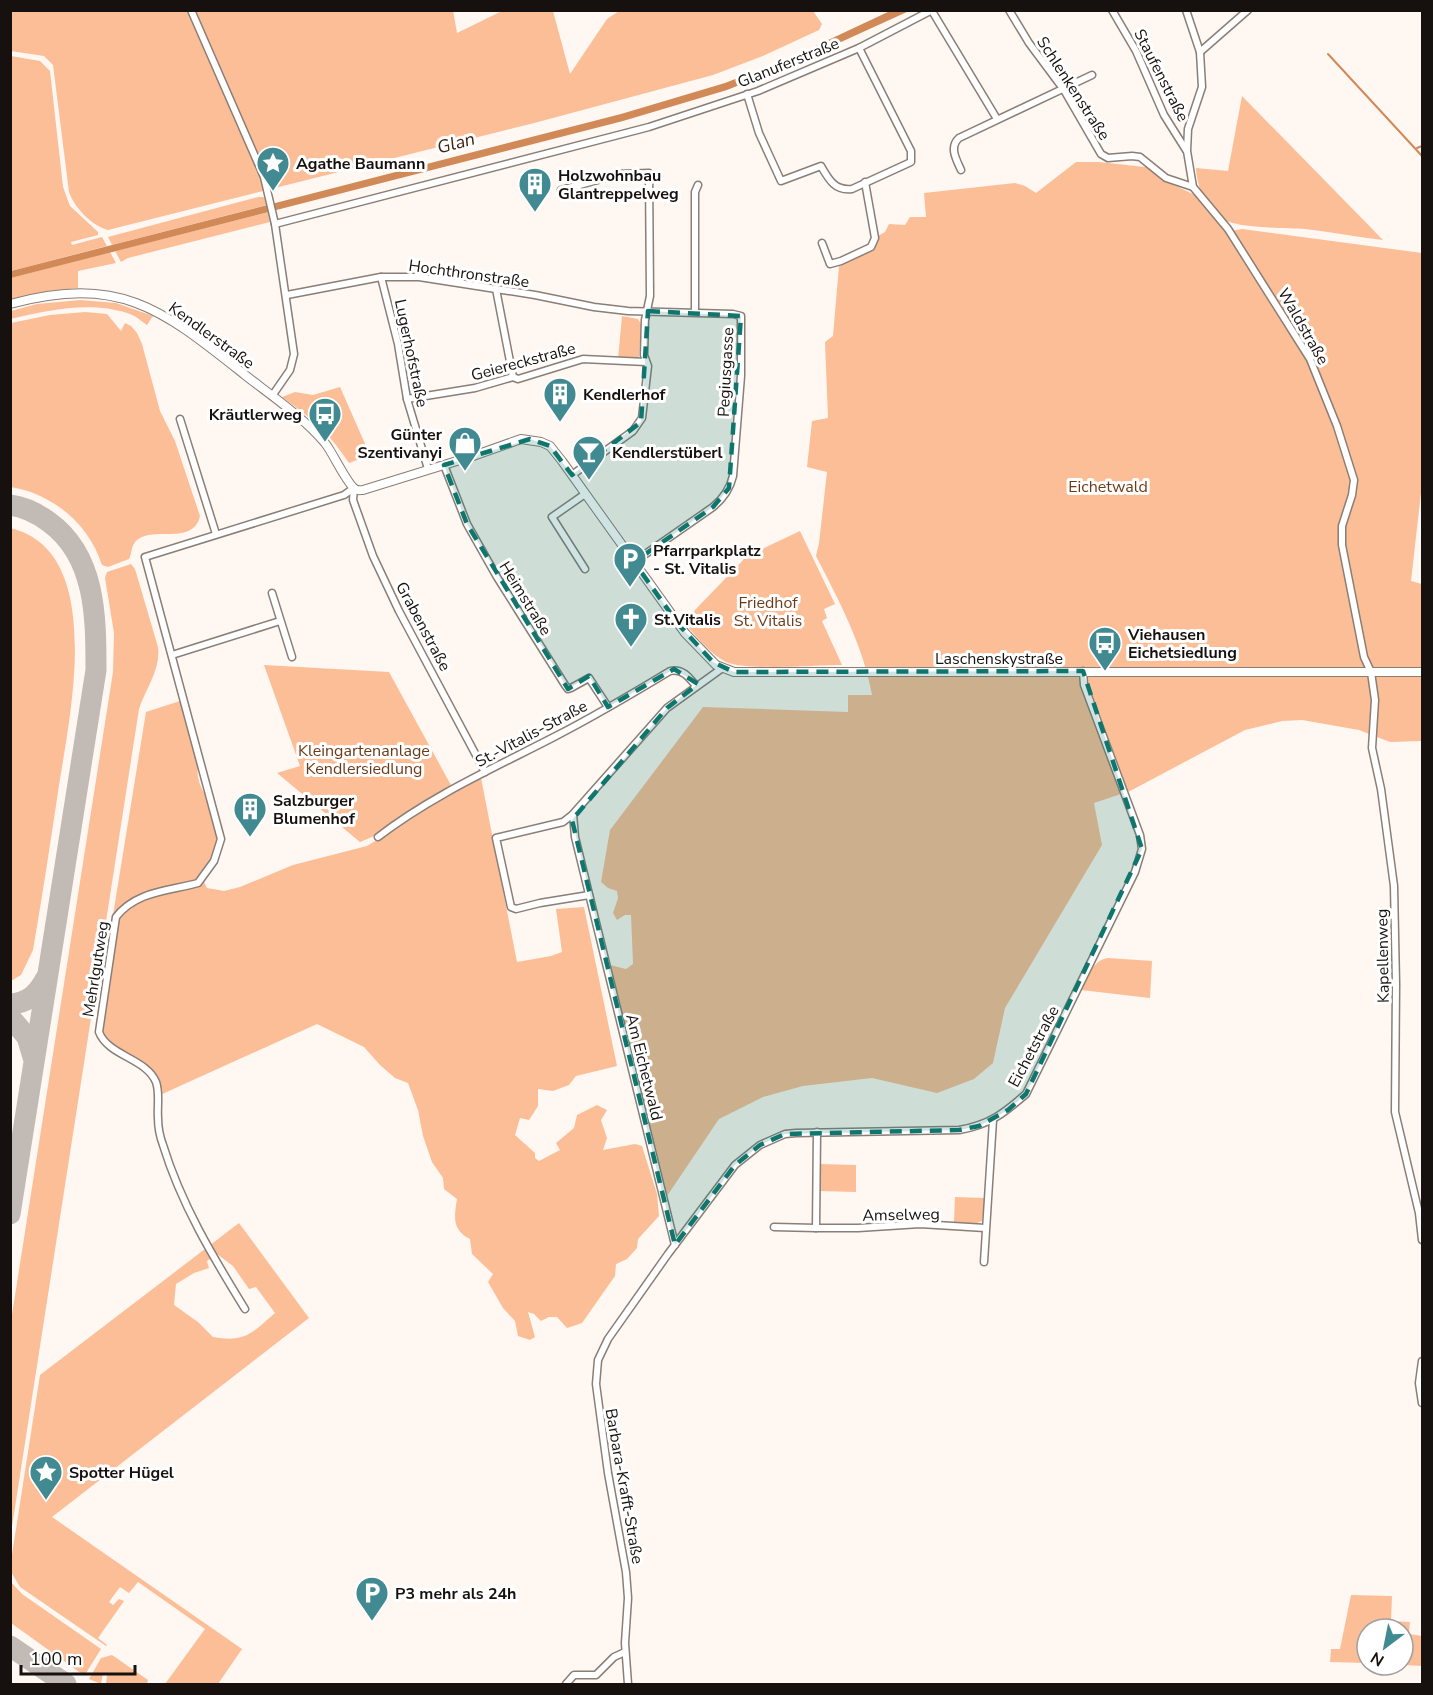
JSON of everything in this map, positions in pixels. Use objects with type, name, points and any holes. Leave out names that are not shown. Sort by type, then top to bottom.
[{"type":"street","points":[[191,10],[264,177],[275,222],[294,354],[290,370],[272,396]]},
{"type":"street","name":"Schlenkenstraße","points":[[1009,10],[1029,44],[1064,90],[1101,154],[1107,158],[1132,156],[1140,158],[1166,178],[1192,187]]},
{"type":"street","name":"Staufenstraße","points":[[1112,10],[1136,51],[1164,115],[1187,151]]},
{"type":"street","points":[[1186,10],[1200,52],[1202,87],[1188,129],[1187,151],[1192,187]]},
{"type":"street","points":[[1200,52],[1248,10]]},
{"type":"street","points":[[932,11],[997,120]]},
{"type":"street","name":"Glanuferstraße","points":[[275,222],[649,127],[758,91],[859,48],[932,11]]},
{"type":"street","points":[[747,94],[759,134],[781,181],[821,166],[837,188],[852,189],[911,162],[910,151],[859,48]]},
{"type":"street","points":[[961,170],[953,149],[956,141],[1092,75]]},
{"type":"street","points":[[561,190],[620,174],[649,173],[650,296],[645,320],[644,355],[648,366],[641,422],[616,444],[572,475]]},
{"type":"street","points":[[822,243],[830,264],[872,247],[875,238],[865,182]]},
{"type":"street","points":[[695,312],[695,192],[698,185]]},
{"type":"street","name":"Waldstraße","points":[[1192,187],[1228,229],[1310,359],[1337,426],[1353,480],[1352,495],[1342,526],[1342,545],[1364,657],[1371,672]]},
{"type":"street","name":"Hochthronstraße","points":[[287,295],[381,277],[419,277],[591,307],[741,316]]},
{"type":"street","name":"Lugerhofstraße","points":[[381,277],[398,344],[407,399],[428,469]]},
{"type":"street","points":[[496,289],[513,377]]},
{"type":"street","name":"Kendlerstraße","points":[[10,304],[41,296],[80,293],[133,301],[163,314],[180,324],[302,420],[325,443],[354,488]]},
{"type":"street","name":"Pegiusgasse","points":[[634,562],[720,501],[729,488],[733,476],[741,376],[741,316]]},
{"type":"street","name":"Geiereckstraße","points":[[407,399],[475,388],[513,377],[518,379],[583,359],[646,362]]},
{"type":"street","points":[[180,419],[216,534],[344,495],[354,488],[363,490],[521,439],[530,439],[550,446],[685,633],[721,669],[667,708],[573,814],[563,822],[496,838],[511,907],[516,909],[589,895]]},
{"type":"street","name":"Heimstraße","points":[[444,465],[467,524],[496,577],[565,686],[568,689],[571,688],[585,678],[589,678],[608,707]]},
{"type":"street","name":"Grabenstraße","points":[[354,488],[353,500],[372,556],[485,772]]},
{"type":"street","points":[[585,494],[552,517],[585,568]]},
{"type":"street","name":"Mehrlgutweg","points":[[216,534],[145,557],[220,832],[221,845],[214,861],[198,883],[149,894],[124,908],[116,917],[99,1032],[107,1044],[147,1071],[155,1081],[158,1094],[159,1127],[171,1169],[183,1199],[244,1309]]},
{"type":"street","points":[[272,593],[292,657]]},
{"type":"street","points":[[172,655],[280,621]]},
{"type":"street","name":"Laschenskystraße","points":[[721,669],[747,673],[1422,672]]},
{"type":"street","name":"St.-Vitalis-Straße","points":[[378,837],[404,818],[485,772],[673,670],[683,673],[696,686]]},
{"type":"street","name":"Eichetstraße","points":[[615,1328],[735,1165],[760,1145],[785,1134],[959,1130],[979,1126],[993,1120],[1026,1094],[1135,872],[1142,849],[1140,835],[1084,685],[1083,671]]},
{"type":"street","name":"Kapellenweg","points":[[1371,672],[1375,700],[1372,748],[1381,789],[1394,886],[1395,1112],[1419,1213],[1422,1240]]},
{"type":"street","name":"Am Eichetwald","points":[[573,814],[575,837],[675,1245]]},
{"type":"street","points":[[984,1262],[993,1120]]},
{"type":"street","points":[[816,1228],[817,1132]]},
{"type":"street","name":"Amselweg","points":[[774,1227],[858,1228],[920,1224],[986,1228]]},
{"type":"street","name":"Barbara-Krafft-Straße","points":[[615,1328],[598,1360],[596,1384],[606,1464],[626,1572],[628,1598],[625,1652],[628,1684]]},
{"type":"street","points":[[1422,1361],[1419,1383],[1422,1403]]},
{"type":"street","points":[[566,1684],[574,1676],[596,1675],[614,1657],[625,1652]]},
{"type":"highlighted area","points":[[648,311],[741,316],[729,488],[713,507],[634,562],[679,625],[713,662],[734,672],[1083,671],[1142,849],[1026,1094],[1008,1110],[979,1126],[959,1130],[785,1134],[760,1145],[735,1165],[675,1245],[572,820],[667,708],[698,684],[674,669],[608,707],[589,676],[568,689],[467,524],[444,465],[530,439],[550,446],[572,475],[641,422]]},
{"type":"green space","points":[[453,10],[457,33],[502,11],[553,11],[570,74],[607,19],[619,11],[813,11],[822,24],[819,30],[765,55],[713,75],[538,122],[108,230],[84,215],[69,192],[53,65],[44,56],[11,51],[10,11]]},
{"type":"green space","points":[[11,56],[40,61],[50,71],[63,187],[70,206],[98,232],[98,235],[71,242],[72,245],[102,237],[107,246],[11,271]]},
{"type":"green space","points":[[1242,96],[1383,240],[1305,229],[1243,225],[1227,221],[1214,211],[1204,198],[1198,184],[1196,168],[1228,171]]},
{"type":"green space","name":"Eichetwald","points":[[1076,162],[1154,168],[1174,185],[1197,196],[1226,232],[1242,229],[1422,253],[1422,484],[1411,581],[1422,584],[1422,741],[1390,742],[1359,730],[1302,720],[1282,721],[1245,730],[1130,791],[1094,803],[1102,845],[1005,1008],[993,1063],[974,1079],[937,1093],[872,1078],[803,1086],[763,1097],[719,1119],[667,1196],[610,965],[626,969],[633,964],[631,915],[625,915],[617,920],[613,913],[618,898],[617,891],[601,882],[610,830],[703,707],[848,712],[848,695],[872,695],[856,641],[816,556],[827,472],[807,467],[812,421],[828,418],[825,342],[833,336],[839,266],[875,248],[876,237],[885,232],[889,224],[905,225],[910,217],[926,217],[924,193],[1015,183],[1036,193]]},
{"type":"green space","points":[[264,197],[267,205],[112,245],[108,237]]},
{"type":"green space","points":[[269,212],[270,222],[128,258],[121,262],[115,251]]},
{"type":"green space","points":[[110,252],[116,263],[78,271],[78,288],[11,299],[11,278]]},
{"type":"green space","points":[[80,300],[116,303],[153,316],[147,325],[127,313],[113,309],[84,307],[54,310],[11,319],[11,311],[37,304]]},
{"type":"green space","points":[[85,312],[107,314],[121,331],[125,323],[137,333],[160,411],[175,441],[200,516],[196,525],[189,531],[142,537],[135,542],[129,559],[108,567],[102,565],[88,536],[67,513],[41,496],[11,487],[11,323],[50,315]]},
{"type":"green space","points":[[622,316],[638,319],[641,324],[637,360],[618,359]]},
{"type":"green space","points":[[340,387],[370,455],[349,463],[319,426],[282,397],[295,392],[313,395]]},
{"type":"green space","points":[[10,528],[41,543],[61,569],[71,603],[75,643],[69,725],[33,950],[21,975],[11,981]]},
{"type":"green space","name":"Friedhof St. Vitalis","points":[[800,531],[835,604],[824,609],[827,618],[822,621],[842,665],[749,666],[736,665],[720,659],[685,624],[695,610],[747,556]]},
{"type":"green space","points":[[131,564],[135,569],[158,647],[158,655],[155,671],[139,709],[11,1533],[11,1321],[113,672],[114,633],[105,578],[107,572]]},
{"type":"green space","name":"Kleingartenanlage Kendlersiedlung","points":[[264,665],[389,672],[452,787],[379,834],[360,842],[277,773],[300,766]]},
{"type":"green space","points":[[180,701],[198,768],[199,780],[210,806],[216,836],[214,855],[201,876],[207,888],[224,891],[240,887],[293,865],[367,846],[403,820],[481,778],[517,962],[562,952],[556,909],[584,907],[617,1066],[576,1076],[569,1085],[553,1091],[538,1089],[538,1106],[529,1120],[520,1118],[515,1135],[535,1153],[535,1158],[539,1161],[560,1150],[556,1143],[574,1128],[577,1115],[597,1105],[607,1110],[601,1120],[607,1138],[603,1150],[635,1144],[642,1146],[657,1194],[659,1216],[638,1239],[637,1248],[627,1259],[616,1264],[615,1276],[582,1323],[567,1328],[557,1317],[549,1317],[541,1321],[528,1312],[535,1337],[530,1340],[518,1336],[515,1321],[503,1308],[488,1282],[493,1274],[472,1254],[470,1239],[457,1227],[455,1217],[457,1199],[444,1189],[443,1178],[432,1162],[408,1083],[395,1078],[364,1047],[317,1024],[160,1095],[157,1079],[113,1046],[100,1031],[117,919],[113,915],[146,712]]},
{"type":"green space","points":[[1108,958],[1152,961],[1150,998],[1081,990],[1094,966]]},
{"type":"green space","points":[[820,1164],[856,1165],[856,1192],[820,1191]]},
{"type":"green space","points":[[955,1197],[985,1198],[982,1221],[975,1224],[954,1222]]},
{"type":"green space","points":[[239,1223],[309,1318],[52,1517],[242,1649],[218,1684],[165,1684],[205,1629],[138,1582],[129,1593],[120,1587],[109,1602],[113,1605],[119,1599],[124,1601],[98,1638],[106,1646],[20,1587],[11,1572],[40,1375]],"holes":[[[217,1254],[233,1266],[249,1289],[256,1287],[275,1313],[247,1335],[233,1339],[213,1337],[198,1322],[174,1305],[176,1284],[194,1273],[209,1268],[207,1261]]]},
{"type":"green space","points":[[11,1582],[22,1594],[101,1649],[86,1673],[82,1674],[11,1623]]},
{"type":"green space","points":[[1351,1595],[1392,1596],[1391,1617],[1355,1617],[1355,1663],[1330,1662],[1331,1649],[1340,1649]]},
{"type":"green space","points":[[1415,1635],[1422,1636],[1422,1666],[1415,1666]]},
{"type":"green space","points":[[112,1655],[148,1680],[147,1684],[106,1684],[107,1675],[103,1673],[101,1684],[89,1679],[101,1658]]},
{"type":"shaded area","points":[[890,11],[909,11],[795,63],[727,90],[623,121],[11,278],[11,271],[621,114],[725,83],[792,57]]},
{"type":"waterway","points":[[1328,54],[1422,156]]},
{"type":"waterway","points":[[1417,148],[1422,146]]},
{"type":"taxiway","points":[[10,505],[26,509],[49,522],[65,536],[76,552],[85,570],[94,609],[96,670],[10,1214]]},
{"type":"taxiway","points":[[10,1004],[28,999],[40,988],[46,978]]},
{"type":"taxiway","points":[[10,1017],[27,1037],[33,1057]]},
{"type":"taxiway","points":[[10,1646],[66,1684]]},
{"type":"place","name":"Agathe Baumann","points":[[273,192]]},
{"type":"place","name":"Holzwohnbau Glantreppelweg","points":[[535,213]]},
{"type":"place","name":"Kendlerhof","points":[[560,423]]},
{"type":"place","name":"Kräutlerweg","points":[[325,443]]},
{"type":"place","name":"Günter Szentivanyi","points":[[465,472]]},
{"type":"place","name":"Kendlerstüberl","points":[[589,481]]},
{"type":"place","name":"Pfarrparkplatz - St. Vitalis","points":[[630,588]]},
{"type":"place","name":"St.Vitalis","points":[[631,648]]},
{"type":"place","name":"Viehausen Eichetsiedlung","points":[[1105,672]]},
{"type":"place","name":"Salzburger Blumenhof","points":[[250,838]]},
{"type":"place","name":"Spotter Hügel","points":[[46,1501]]},
{"type":"place","name":"P3 mehr als 24h","points":[[372,1622]]},
{"type":"water label","name":"Glan","points":[[456,143]]}]
